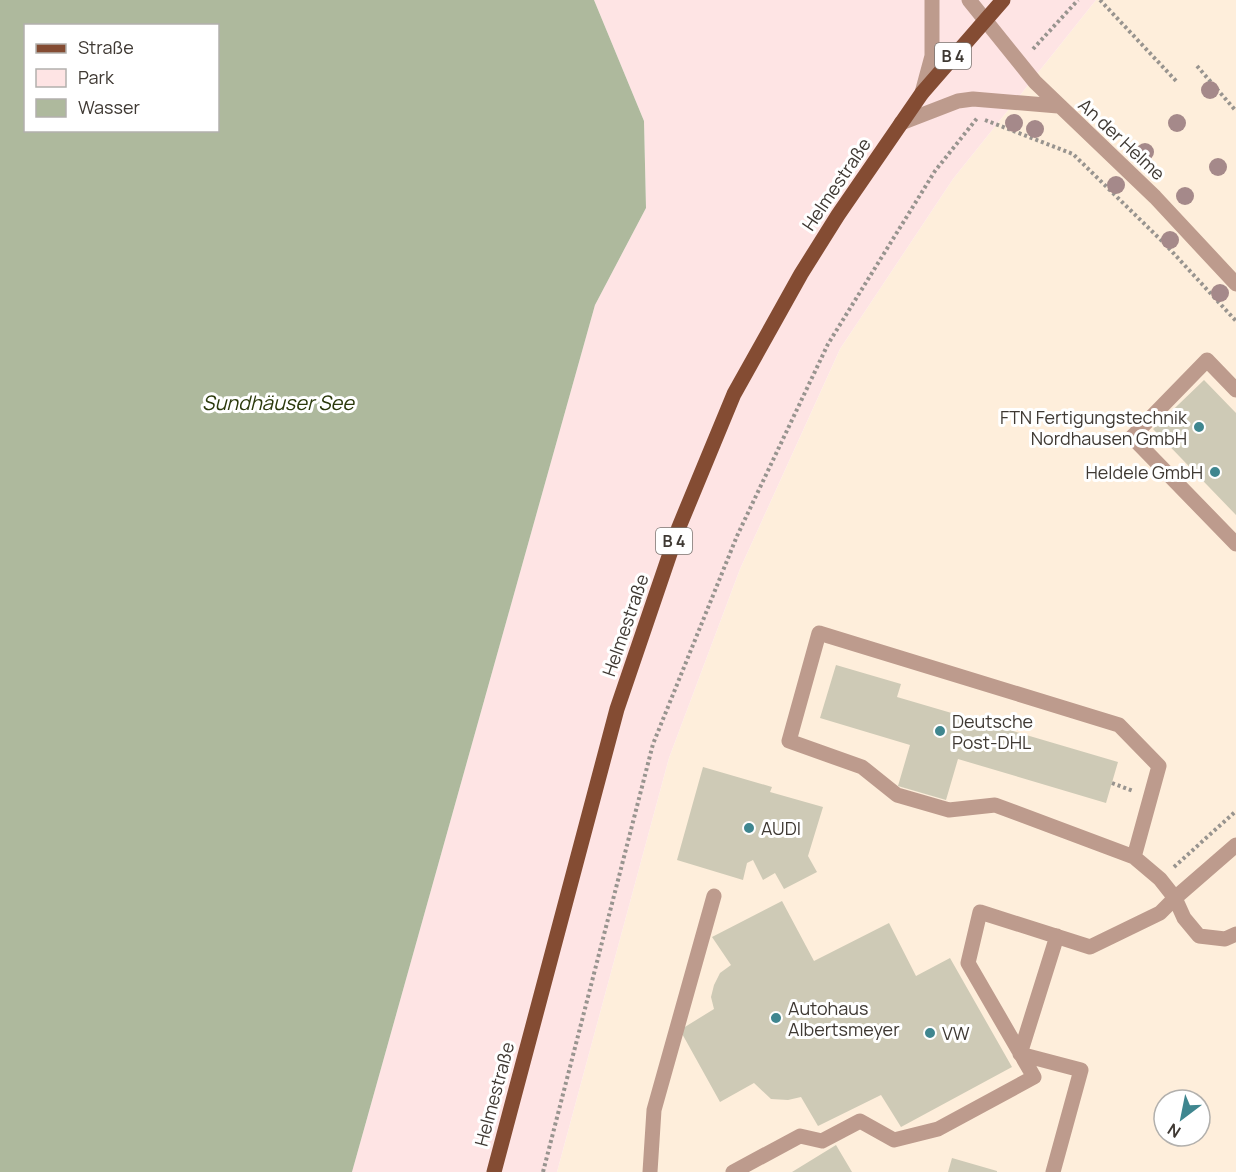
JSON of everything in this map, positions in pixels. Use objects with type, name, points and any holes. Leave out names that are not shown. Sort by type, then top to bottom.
[{"type":"main road","name":"B 4","points":[[984,20],[1003,0]]},
{"type":"main road","name":"Helmestraße","points":[[494,1172],[614,720],[679,527],[734,394],[778,314],[838,215],[922,93],[984,20]]},
{"type":"street","points":[[922,93],[932,56],[932,0]]},
{"type":"street","name":"An der Helme","points":[[969,0],[1009,52],[1058,106],[1155,197],[1236,284]]},
{"type":"street","points":[[901,123],[958,101],[973,99],[1058,106]]},
{"type":"street","points":[[1236,390],[1208,360],[1132,436],[1236,544]]},
{"type":"street","points":[[1134,857],[1159,766],[1119,724],[819,633],[789,741],[862,767],[897,795],[949,810],[995,806],[1134,857],[1160,879],[1175,898],[1184,918],[1199,936],[1232,941]]},
{"type":"street","points":[[733,1172],[800,1136],[822,1142],[860,1121],[894,1140],[938,1129],[1034,1077],[968,963],[980,912],[1090,947],[1160,912],[1236,845]]},
{"type":"street","points":[[650,1172],[654,1110],[714,896]]},
{"type":"street","points":[[1020,1054],[1057,936]]},
{"type":"street","points":[[1020,1054],[1081,1070],[1053,1172]]},
{"type":"path","points":[[1100,0],[1178,83]]},
{"type":"path","points":[[1197,66],[1236,111]]},
{"type":"path","points":[[543,1172],[653,744],[737,536],[828,344],[935,171],[977,117],[1073,154],[1165,244],[1236,321]]},
{"type":"path","points":[[1160,879],[1236,811]]},
{"type":"shaded area","points":[[1096,0],[1236,0],[1236,1172],[557,1172],[669,758],[740,569],[840,349],[953,179]]},
{"type":"green space","points":[[594,0],[1096,0],[953,179],[840,349],[740,569],[669,758],[557,1172],[352,1172],[595,305],[646,208],[644,121]]},
{"type":"water","name":"Sundhäuser See","points":[[0,0],[594,0],[644,121],[646,208],[595,305],[352,1172],[0,1172]]},
{"type":"building","name":"Heldele GmbH","points":[[1204,380],[1236,413],[1236,515],[1153,429]]},
{"type":"building","name":"Deutsche Post-DHL","points":[[836,665],[901,684],[897,697],[1118,762],[1106,803],[958,759],[946,800],[898,786],[910,745],[820,718]]},
{"type":"building","points":[[703,767],[772,787],[770,792],[823,807],[808,856],[817,872],[784,889],[775,873],[763,880],[753,860],[747,863],[743,880],[677,860]]},
{"type":"building","points":[[782,901],[814,961],[889,923],[916,976],[950,958],[1012,1067],[901,1127],[881,1095],[818,1126],[801,1097],[788,1100],[771,1099],[754,1083],[720,1102],[680,1030],[714,1009],[711,997],[714,985],[720,973],[731,965],[712,937]]},
{"type":"building","points":[[836,1145],[852,1172],[792,1172]]},
{"type":"building","points":[[952,1158],[997,1171],[997,1172],[948,1172]]},
{"type":"place","name":"FTN Fertigungstechnik Nordhausen GmbH","points":[[1199,427]]},
{"type":"place","name":"Heldele GmbH","points":[[1215,472]]},
{"type":"place","name":"Deutsche Post-DHL","points":[[940,731]]},
{"type":"place","name":"AUDI","points":[[749,828]]},
{"type":"place","name":"Autohaus Albertsmeyer","points":[[776,1018]]},
{"type":"place","name":"VW","points":[[930,1033]]}]
